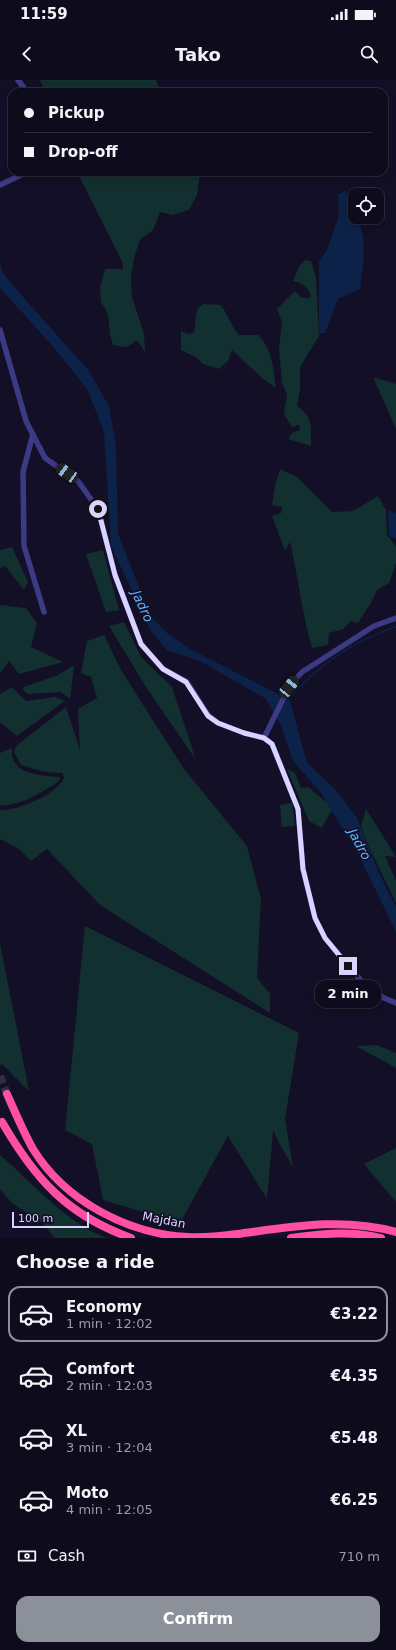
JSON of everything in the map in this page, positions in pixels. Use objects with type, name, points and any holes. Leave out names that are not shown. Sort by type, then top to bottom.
[{"type":"highway","name":"Majdan","points":[[7,1094],[34,1149],[48,1168],[72,1192],[101,1213],[143,1230],[171,1236],[209,1237],[312,1224],[353,1224],[396,1232]]},
{"type":"highway","points":[[2,1122],[30,1167],[48,1187],[80,1214],[113,1232],[130,1238]]},
{"type":"highway","points":[[291,1238],[321,1234],[353,1234],[381,1238]]},
{"type":"street","points":[[0,185],[19,176]]},
{"type":"street","points":[[0,330],[26,422],[45,458],[78,481],[98,509],[115,575],[141,644],[163,669],[186,682],[208,716],[218,723],[244,733],[264,738],[272,744],[298,809],[306,883],[315,918],[320,929],[329,943],[364,984],[384,998],[396,1003]]},
{"type":"street","points":[[33,434],[23,472],[24,546],[44,612]]},
{"type":"street","points":[[264,738],[289,687],[302,672],[374,626],[396,618]]},
{"type":"green space","points":[[40,80],[156,80],[159,88],[44,88]]},
{"type":"green space","points":[[79,176],[199,176],[197,195],[189,210],[173,215],[160,212],[153,230],[140,240],[134,258],[131,277],[132,297],[144,334],[145,352],[137,340],[127,347],[113,345],[110,334],[108,314],[101,302],[100,288],[105,269],[123,269],[123,263]]},
{"type":"green space","points":[[305,260],[311,261],[316,277],[319,336],[300,367],[300,389],[297,406],[306,414],[310,423],[311,446],[288,439],[292,433],[300,430],[299,425],[292,427],[284,414],[287,394],[282,383],[279,349],[282,322],[277,309],[295,291],[302,297],[311,297],[305,286],[293,281],[298,268]]},
{"type":"green space","points":[[203,304],[220,305],[239,335],[258,335],[267,347],[272,360],[276,388],[262,378],[232,350],[228,361],[219,369],[203,364],[197,358],[181,350],[181,331],[188,334],[194,333],[197,309]]},
{"type":"green space","points":[[373,377],[396,384],[396,429]]},
{"type":"green space","points":[[280,469],[297,477],[332,512],[353,511],[378,496],[386,510],[387,535],[396,546],[396,563],[389,583],[377,590],[358,623],[351,621],[343,629],[329,633],[328,645],[312,648],[305,622],[290,542],[285,550],[272,516],[281,513],[282,507],[272,505]]},
{"type":"green space","points":[[12,547],[28,582],[24,590],[5,566],[0,568],[0,550]]},
{"type":"green space","points":[[103,550],[119,610],[106,612],[86,554]]},
{"type":"green space","points":[[0,605],[26,608],[37,623],[31,647],[63,662],[19,674],[9,661],[0,674]]},
{"type":"green space","points":[[124,622],[141,657],[172,687],[196,760],[146,687],[109,626]]},
{"type":"green space","points":[[104,635],[121,670],[184,769],[247,846],[261,899],[257,978],[270,994],[270,1013],[100,905],[47,849],[31,861],[19,849],[0,839],[0,810],[7,810],[26,805],[46,795],[54,790],[64,778],[62,773],[44,772],[21,765],[14,752],[16,746],[66,707],[80,750],[78,709],[97,698],[91,677],[81,673],[87,641]]},
{"type":"green space","points":[[74,665],[70,699],[61,692],[28,694],[23,690],[24,687],[58,675]]},
{"type":"green space","points":[[12,687],[26,701],[55,697],[65,701],[17,736],[0,722],[0,694]]},
{"type":"green space","points":[[12,748],[12,757],[15,764],[21,769],[35,774],[60,777],[59,781],[31,798],[17,803],[0,806],[0,753]]},
{"type":"green space","points":[[287,769],[295,773],[301,788],[308,787],[333,808],[322,828],[309,821]]},
{"type":"green space","points":[[292,803],[295,826],[282,827],[280,805]]},
{"type":"green space","points":[[366,809],[396,857],[385,856],[396,881],[396,903],[361,827]]},
{"type":"green space","points":[[85,926],[299,1033],[285,1119],[293,1168],[273,1131],[267,1199],[228,1136],[180,1223],[103,1200],[92,1144],[65,1130]]},
{"type":"green space","points":[[0,943],[29,1091],[2,1064],[0,1066]]},
{"type":"green space","points":[[377,1045],[396,1053],[396,1068],[356,1046]]},
{"type":"green space","points":[[396,1148],[396,1202],[364,1164]]},
{"type":"green space","points":[[0,1155],[64,1213],[92,1232],[107,1238],[55,1238],[42,1223],[12,1203],[0,1189]]},
{"type":"water","points":[[345,191],[348,197],[348,224],[359,224],[363,235],[364,253],[360,289],[338,299],[325,333],[319,333],[319,262],[327,250],[339,215],[338,194]]},
{"type":"water","name":"Jadro","points":[[0,263],[3,273],[89,371],[109,406],[116,446],[118,534],[150,615],[168,634],[192,650],[290,700],[307,763],[335,789],[357,818],[380,875],[396,907],[396,932],[358,854],[321,793],[293,761],[281,726],[266,699],[200,661],[167,650],[151,631],[111,546],[104,432],[87,389],[56,350],[0,288]]},
{"type":"water","points":[[388,510],[396,513],[396,539],[389,536]]},
{"type":"waterway","points":[[287,698],[339,654],[366,639],[396,627]]},
{"type":"tunnel","points":[[0,1076],[7,1094]]},
{"type":"route","points":[[98,509],[115,575],[141,644],[163,669],[186,682],[208,716],[218,723],[244,733],[264,738],[272,744],[298,809],[303,869],[315,918],[325,938],[348,966]]}]
